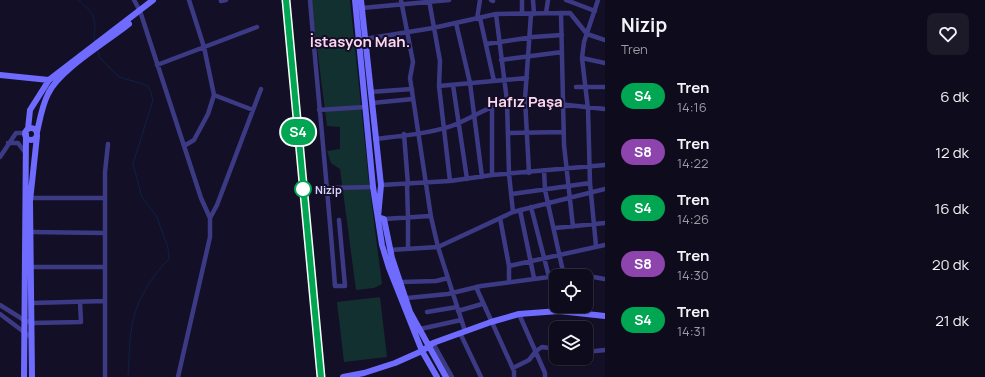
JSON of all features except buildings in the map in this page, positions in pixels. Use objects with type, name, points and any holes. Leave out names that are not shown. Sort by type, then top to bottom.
[{"type":"main road","points":[[140,13],[153,0]]},
{"type":"main road","points":[[24,377],[24,151],[30,110],[49,80],[159,0]]},
{"type":"main road","points":[[355,0],[372,103],[381,185],[378,217],[384,219],[390,250],[407,298],[410,312],[430,344],[446,377]]},
{"type":"main road","points":[[361,0],[365,107],[378,221],[389,268],[422,351],[437,377]]},
{"type":"main road","points":[[32,377],[31,198],[37,134],[42,110],[52,88],[67,70],[87,53]]},
{"type":"main road","points":[[0,75],[49,80]]},
{"type":"main road","points":[[26,132],[33,128],[37,134]]},
{"type":"main road","points":[[26,132],[31,139],[37,134]]},
{"type":"main road","points":[[344,377],[364,373],[422,351],[430,344],[491,322],[519,314],[549,310]]},
{"type":"main road","points":[[586,313],[605,316]]},
{"type":"street","points":[[134,0],[140,13],[201,198],[210,218]]},
{"type":"street","points":[[184,146],[194,140],[208,114],[214,95],[204,47],[189,0]]},
{"type":"street","points":[[310,0],[319,110],[328,188],[334,286],[345,286],[339,220]]},
{"type":"street","points":[[401,0],[413,62],[410,78],[430,216],[438,247],[458,309],[462,332],[481,377]]},
{"type":"street","points":[[362,8],[402,6],[429,1],[449,0]]},
{"type":"street","points":[[480,0],[478,18],[486,44],[494,81]]},
{"type":"street","points":[[522,0],[522,14]]},
{"type":"street","points":[[529,173],[528,132],[525,99],[533,0]]},
{"type":"street","points":[[546,13],[548,0]]},
{"type":"street","points":[[566,0],[595,11]]},
{"type":"street","points":[[596,246],[590,183],[587,107],[582,58],[587,34],[598,0]]},
{"type":"street","points":[[429,1],[440,61],[439,86],[450,181]]},
{"type":"street","points":[[313,44],[362,39],[434,28],[496,14],[546,13],[570,13],[587,34],[605,40]]},
{"type":"street","points":[[561,13],[564,132],[568,198],[573,227]]},
{"type":"street","points":[[496,14],[507,101],[509,174],[514,212]]},
{"type":"street","points":[[456,23],[470,83],[482,177]]},
{"type":"street","points":[[157,65],[257,27]]},
{"type":"street","points":[[486,44],[562,35]]},
{"type":"street","points":[[501,60],[562,52]]},
{"type":"street","points":[[582,58],[605,63]]},
{"type":"street","points":[[439,86],[527,78]]},
{"type":"street","points":[[453,85],[467,179]]},
{"type":"street","points":[[576,86],[605,87]]},
{"type":"street","points":[[178,377],[209,244],[210,218],[217,205],[261,89]]},
{"type":"street","points":[[370,92],[412,89]]},
{"type":"street","points":[[214,95],[253,110]]},
{"type":"street","points":[[372,103],[413,99]]},
{"type":"street","points":[[375,139],[444,128],[459,123],[507,101],[525,99],[530,101],[564,105],[605,108]]},
{"type":"street","points":[[319,110],[365,107]]},
{"type":"street","points":[[492,108],[492,175]]},
{"type":"street","points":[[0,157],[16,133],[26,132]]},
{"type":"street","points":[[509,132],[564,132]]},
{"type":"street","points":[[404,134],[407,185],[408,248]]},
{"type":"street","points":[[8,143],[18,143],[24,151]]},
{"type":"street","points":[[105,377],[105,198],[108,144]]},
{"type":"street","points":[[381,185],[407,185],[492,175],[529,173],[544,170],[605,165]]},
{"type":"street","points":[[544,170],[545,190],[564,269]]},
{"type":"street","points":[[512,194],[590,183]]},
{"type":"street","points":[[328,188],[373,187]]},
{"type":"street","points":[[390,250],[438,247],[514,212],[605,189]]},
{"type":"street","points":[[31,198],[105,198]]},
{"type":"street","points":[[407,298],[453,293],[476,287],[549,277],[531,207]]},
{"type":"street","points":[[520,210],[534,278]]},
{"type":"street","points":[[384,219],[430,216]]},
{"type":"street","points":[[500,218],[508,266],[509,282]]},
{"type":"street","points":[[555,228],[594,225],[605,222]]},
{"type":"street","points":[[31,232],[105,234]]},
{"type":"street","points":[[508,266],[543,257],[605,245]]},
{"type":"street","points":[[32,267],[105,267]]},
{"type":"street","points":[[401,282],[448,278]]},
{"type":"street","points":[[593,278],[605,279]]},
{"type":"street","points":[[476,287],[482,304],[513,368],[514,377]]},
{"type":"street","points":[[32,303],[105,301]]},
{"type":"street","points":[[0,305],[24,320],[32,322],[81,322],[80,302]]},
{"type":"street","points":[[427,312],[458,309],[482,304]]},
{"type":"street","points":[[0,314],[32,338]]},
{"type":"street","points":[[519,314],[546,373],[545,377]]},
{"type":"street","points":[[420,330],[461,320]]},
{"type":"street","points":[[430,344],[452,377]]},
{"type":"street","points":[[513,368],[530,360],[536,351],[542,348],[549,348]]},
{"type":"street","points":[[593,351],[605,350]]},
{"type":"green space","points":[[311,0],[350,0],[369,183],[382,284],[374,288],[356,290],[340,169],[331,163],[327,151],[340,149],[340,127],[327,126]]},
{"type":"green space","points":[[380,297],[387,357],[344,362],[337,302]]},
{"type":"waterway","points":[[78,0],[88,9],[94,18],[95,41]]},
{"type":"waterway","points":[[97,49],[100,58],[119,77],[146,85],[150,90],[153,100],[133,164],[142,197],[157,217],[168,248],[169,259],[146,289],[134,316],[130,338],[128,377]]},
{"type":"railway","points":[[286,0],[321,377]]},
{"type":"train","name":"S4","points":[[286,0],[321,377]]},
{"type":"place","name":"Nizip","points":[[303,189]]},
{"type":"district","name":"İstasyon Mah.","points":[[360,41]]},
{"type":"district","name":"Hafız Paşa","points":[[525,101]]}]
